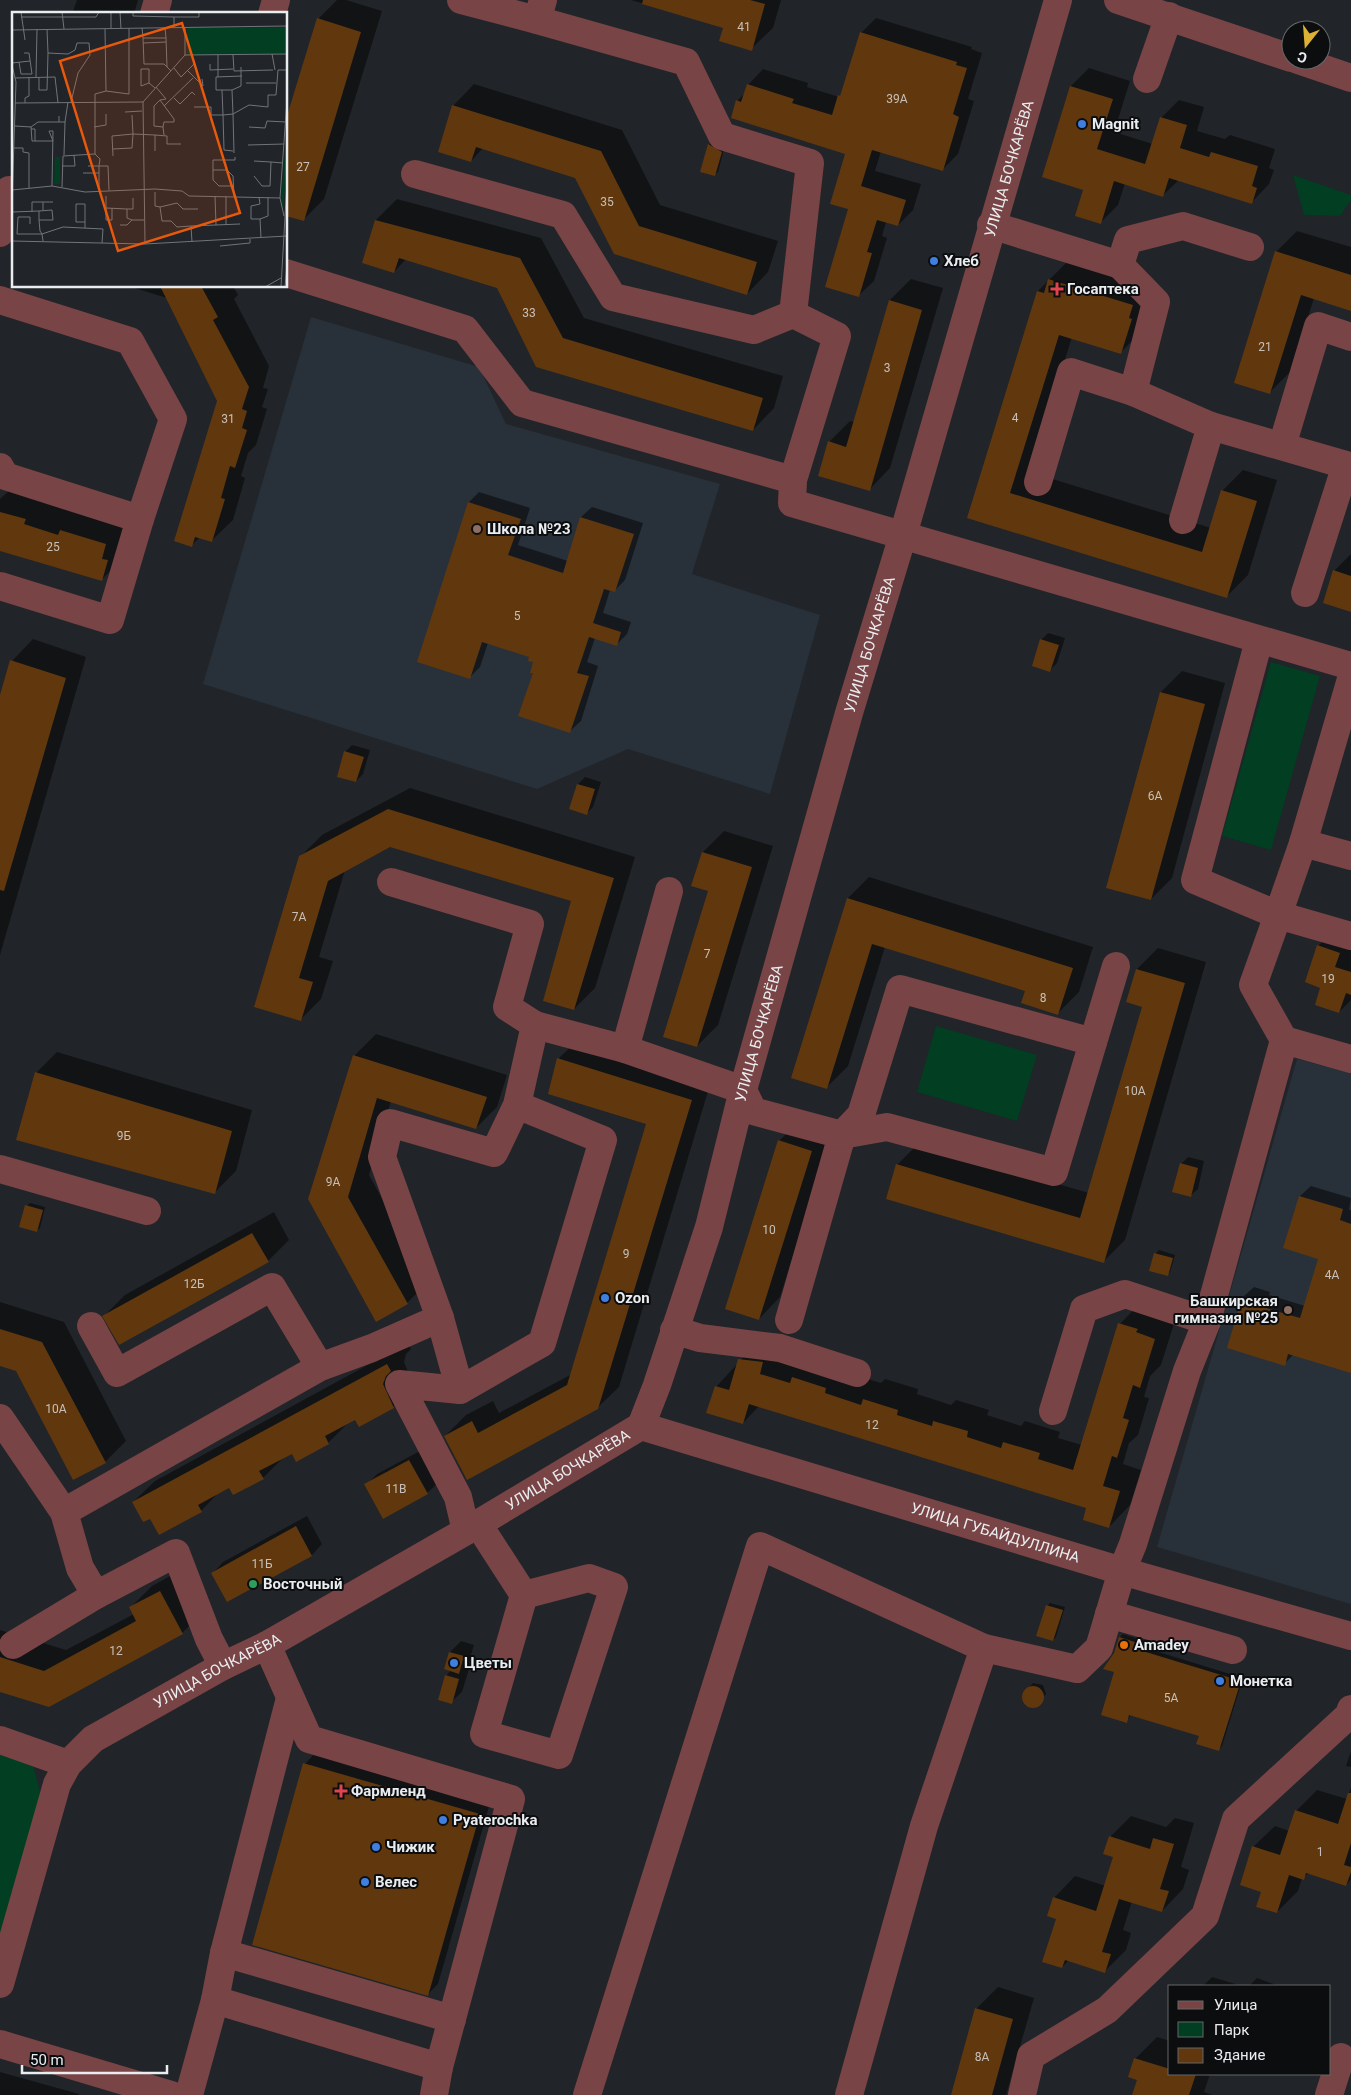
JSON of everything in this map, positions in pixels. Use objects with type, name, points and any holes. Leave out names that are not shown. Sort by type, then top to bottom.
[{"type":"street","points":[[461,0],[540,10],[686,62],[722,136],[810,163],[793,314]]},
{"type":"street","name":"УЛИЦА БОЧКАРЁВА","points":[[0,1984],[57,1784],[68,1764],[93,1739],[224,1666],[266,1645],[472,1527],[641,1426],[657,1385],[709,1227],[743,1090],[847,723],[1058,0]]},
{"type":"street","points":[[1118,0],[1281,55]]},
{"type":"street","points":[[1147,79],[1169,16]]},
{"type":"street","points":[[1327,70],[1351,78]]},
{"type":"street","points":[[415,174],[563,215],[613,297],[754,330],[793,314],[838,336],[793,480],[792,503],[1351,666]]},
{"type":"street","points":[[0,233],[8,189]]},
{"type":"street","points":[[991,225],[1120,265],[1156,302],[1133,392]]},
{"type":"street","points":[[1120,265],[1128,240],[1183,226],[1250,247]]},
{"type":"street","points":[[288,274],[465,329],[522,403],[793,480]]},
{"type":"street","points":[[0,300],[130,341],[172,419],[110,620],[0,586]]},
{"type":"street","points":[[1282,446],[1318,326],[1351,337]]},
{"type":"street","points":[[1038,482],[1071,372],[1133,392],[1211,426],[1282,446],[1349,458],[1305,593]]},
{"type":"street","points":[[1183,520],[1211,426]]},
{"type":"street","points":[[0,467],[5,476],[140,519]]},
{"type":"street","points":[[1259,640],[1195,880],[1278,915],[1351,936]]},
{"type":"street","points":[[587,2095],[760,1546],[984,1648],[1077,1669],[1099,1648],[1122,1571],[1134,1544],[1188,1371],[1207,1321],[1284,1040],[1253,985],[1303,842],[1351,679]]},
{"type":"street","points":[[1303,842],[1351,856]]},
{"type":"street","points":[[391,882],[530,924],[507,1007],[535,1025],[625,1049],[743,1090],[753,1111],[842,1135],[887,1127],[1054,1172],[1116,966]]},
{"type":"street","points":[[625,1049],[669,891]]},
{"type":"street","points":[[789,1320],[842,1135],[861,1115],[900,988],[1093,1042]]},
{"type":"street","points":[[460,1390],[440,1318],[382,1158],[390,1124],[494,1153],[517,1105],[535,1025]]},
{"type":"street","points":[[1284,1040],[1351,1058]]},
{"type":"street","points":[[517,1105],[603,1140],[542,1343],[460,1390],[399,1384],[472,1527],[524,1595]]},
{"type":"street","points":[[0,1169],[147,1211]]},
{"type":"street","points":[[91,1326],[117,1373],[272,1287],[320,1367]]},
{"type":"street","points":[[1052,1411],[1084,1309],[1124,1294],[1207,1321]]},
{"type":"street","points":[[64,1512],[320,1367],[372,1348],[440,1318]]},
{"type":"street","points":[[674,1330],[700,1338],[780,1348],[857,1373]]},
{"type":"street","points":[[0,1418],[64,1512],[80,1568],[96,1595]]},
{"type":"street","name":"УЛИЦА ГУБАЙДУЛЛИНА","points":[[641,1426],[1122,1571],[1351,1636]]},
{"type":"street","points":[[13,1644],[96,1595],[176,1554],[209,1639],[224,1666]]},
{"type":"street","points":[[589,1578],[614,1587],[559,1755],[484,1734],[524,1595],[589,1578]]},
{"type":"street","points":[[1109,1614],[1233,1650]]},
{"type":"street","points":[[266,1645],[309,1739],[511,1799],[439,2067],[434,2095]]},
{"type":"street","points":[[849,2095],[924,1826],[984,1648]]},
{"type":"street","points":[[189,2095],[215,2000],[224,1953],[290,1698]]},
{"type":"street","points":[[1022,2095],[1031,2056],[1107,2010],[1205,1916],[1236,1819],[1349,1715],[1351,1709]]},
{"type":"street","points":[[0,1740],[68,1764]]},
{"type":"street","points":[[224,1953],[452,2019]]},
{"type":"street","points":[[215,2000],[439,2067]]},
{"type":"street","points":[[0,2044],[100,2084],[171,2095]]},
{"type":"street","points":[[1329,2095],[1341,2057]]},
{"type":"shaded area","name":"Школа №23","points":[[311,317],[479,367],[506,424],[720,484],[692,574],[820,615],[770,794],[628,749],[537,789],[203,684]]},
{"type":"shaded area","name":"Башкирская гимназия №25","points":[[1297,1059],[1351,1073],[1351,1604],[1157,1547]]},
{"type":"green space","points":[[1293,175],[1351,195],[1351,200],[1340,216],[1304,215]]},
{"type":"green space","points":[[1271,662],[1320,676],[1271,850],[1222,836]]},
{"type":"green space","points":[[936,1026],[1037,1055],[1017,1121],[917,1092]]},
{"type":"green space","points":[[0,1749],[31,1758],[41,1795],[0,1940]]},
{"type":"building","points":[[643,0],[750,0],[765,4],[752,51],[719,41],[723,28],[642,4]]},
{"type":"building","points":[[317,18],[361,32],[304,221],[288,217],[288,112]]},
{"type":"building","points":[[860,32],[957,62],[956,65],[967,68],[953,114],[959,117],[943,171],[872,150],[861,186],[906,200],[898,226],[877,220],[867,252],[872,253],[859,297],[825,287],[848,209],[830,204],[845,154],[731,118],[736,100],[741,102],[747,84],[794,99],[792,103],[832,115],[838,95],[840,96]]},
{"type":"building","points":[[1070,86],[1113,99],[1097,149],[1145,164],[1160,117],[1187,125],[1180,148],[1209,157],[1211,152],[1258,166],[1252,186],[1257,188],[1252,204],[1169,178],[1163,197],[1114,181],[1101,224],[1075,216],[1083,190],[1042,177]]},
{"type":"building","points":[[452,105],[601,151],[639,226],[757,262],[747,295],[614,254],[575,178],[476,147],[471,162],[438,152]]},
{"type":"building","points":[[708,144],[722,152],[715,176],[700,172]]},
{"type":"building","points":[[375,220],[520,258],[563,338],[763,398],[753,431],[536,367],[497,288],[399,258],[394,273],[362,263]]},
{"type":"building","points":[[1275,251],[1351,275],[1351,311],[1301,295],[1270,394],[1234,383]]},
{"type":"building","points":[[1048,279],[1133,305],[1129,318],[1132,319],[1121,354],[1059,335],[1010,493],[1202,552],[1221,490],[1257,501],[1227,598],[967,518],[1037,291],[1044,293]]},
{"type":"building","points":[[161,288],[202,288],[218,317],[213,320],[249,387],[242,409],[247,411],[242,428],[247,430],[235,468],[230,466],[221,498],[225,499],[212,542],[195,537],[192,547],[174,541],[217,401]]},
{"type":"building","points":[[889,300],[922,310],[870,491],[818,476],[828,441],[846,447]]},
{"type":"building","points":[[468,502],[521,519],[508,555],[563,573],[580,517],[634,534],[615,592],[604,589],[593,623],[621,632],[617,646],[589,637],[577,673],[589,676],[570,733],[518,716],[533,673],[530,673],[533,662],[528,661],[529,657],[482,642],[470,679],[417,662]]},
{"type":"building","points":[[0,512],[26,519],[24,524],[58,535],[60,530],[106,544],[102,559],[108,560],[102,581],[0,551]]},
{"type":"building","points":[[1333,570],[1351,576],[1351,612],[1323,603]]},
{"type":"building","points":[[1040,639],[1059,645],[1050,672],[1032,666]]},
{"type":"building","points":[[10,660],[66,678],[4,891],[0,890],[0,695]]},
{"type":"building","points":[[1160,692],[1205,704],[1151,900],[1106,888]]},
{"type":"building","points":[[344,751],[364,757],[356,782],[337,777]]},
{"type":"building","points":[[577,784],[595,789],[587,815],[569,809]]},
{"type":"building","points":[[388,809],[614,878],[574,1010],[543,1001],[571,901],[390,847],[328,881],[299,978],[313,982],[301,1021],[254,1007],[299,856]]},
{"type":"building","points":[[702,852],[752,867],[697,1047],[663,1037],[708,891],[691,886]]},
{"type":"building","points":[[847,898],[1073,968],[1058,1015],[1021,1003],[1025,991],[872,944],[827,1089],[791,1078]]},
{"type":"building","points":[[1317,945],[1340,953],[1335,967],[1351,972],[1351,995],[1346,993],[1339,1013],[1315,1005],[1320,988],[1305,982]]},
{"type":"building","points":[[1136,969],[1185,983],[1104,1263],[886,1199],[896,1164],[1080,1218],[1142,1007],[1126,1002]]},
{"type":"building","points":[[353,1055],[487,1097],[476,1129],[377,1098],[348,1197],[408,1304],[376,1322],[308,1199]]},
{"type":"building","points":[[557,1058],[692,1100],[598,1409],[467,1480],[444,1436],[472,1421],[478,1433],[567,1385],[646,1124],[548,1094]]},
{"type":"building","points":[[35,1072],[232,1131],[215,1194],[16,1140]]},
{"type":"building","points":[[778,1140],[812,1151],[759,1320],[725,1309]]},
{"type":"building","points":[[1180,1163],[1198,1168],[1191,1197],[1172,1192]]},
{"type":"building","points":[[1299,1196],[1343,1209],[1340,1220],[1351,1224],[1351,1373],[1288,1354],[1285,1366],[1227,1348],[1242,1297],[1261,1302],[1259,1306],[1300,1318],[1318,1259],[1283,1248]]},
{"type":"building","points":[[25,1205],[43,1210],[37,1232],[19,1227]]},
{"type":"building","points":[[252,1233],[269,1262],[119,1345],[102,1316]]},
{"type":"building","points":[[1154,1253],[1173,1258],[1168,1276],[1149,1271]]},
{"type":"building","points":[[1118,1323],[1138,1329],[1136,1332],[1155,1339],[1140,1388],[1133,1385],[1123,1418],[1129,1420],[1117,1458],[1112,1456],[1103,1486],[1120,1491],[1109,1528],[1083,1520],[1086,1508],[749,1404],[743,1424],[706,1413],[715,1386],[729,1390],[738,1359],[763,1362],[760,1374],[790,1383],[792,1377],[826,1388],[825,1393],[861,1405],[863,1399],[898,1410],[897,1415],[932,1426],[933,1421],[968,1431],[967,1437],[1001,1448],[1003,1442],[1040,1453],[1038,1459],[1073,1470]]},
{"type":"building","points":[[0,1329],[42,1342],[106,1463],[73,1480],[16,1371],[0,1366]]},
{"type":"building","points":[[387,1364],[391,1371],[386,1376],[383,1384],[394,1408],[359,1427],[355,1420],[325,1436],[329,1444],[296,1462],[292,1454],[259,1471],[264,1479],[233,1495],[229,1488],[198,1505],[202,1512],[159,1535],[150,1519],[143,1522],[132,1502]]},
{"type":"building","points":[[409,1460],[428,1494],[383,1519],[364,1484]]},
{"type":"building","points":[[296,1526],[312,1556],[227,1602],[211,1573]]},
{"type":"building","points":[[160,1591],[183,1634],[49,1707],[0,1692],[0,1657],[44,1671],[136,1621],[129,1607]]},
{"type":"building","points":[[1046,1605],[1063,1610],[1053,1641],[1036,1636]]},
{"type":"building","points":[[1119,1637],[1138,1643],[1136,1649],[1241,1681],[1219,1751],[1196,1744],[1199,1736],[1129,1715],[1127,1723],[1101,1715],[1114,1672],[1103,1669],[1114,1653]]},
{"type":"building","name":"Цветы","points":[[449,1652],[464,1656],[459,1674],[444,1669]]},
{"type":"building","points":[[445,1675],[459,1679],[452,1704],[438,1700]]},
{"type":"building","points":[[1033,1686],[1041,1689],[1044,1697],[1041,1705],[1033,1708],[1025,1705],[1022,1697],[1025,1689]]},
{"type":"building","name":"Велес","points":[[303,1763],[480,1814],[428,1996],[252,1945]]},
{"type":"building","points":[[1348,1793],[1351,1793],[1351,1843],[1344,1865],[1351,1867],[1351,1872],[1346,1886],[1306,1873],[1304,1880],[1289,1875],[1277,1913],[1256,1907],[1261,1892],[1240,1885],[1252,1846],[1280,1855],[1295,1810],[1338,1824]]},
{"type":"building","points":[[1109,1836],[1150,1849],[1153,1838],[1174,1844],[1160,1889],[1169,1891],[1162,1912],[1119,1899],[1102,1952],[1111,1954],[1105,1973],[1065,1960],[1062,1968],[1042,1962],[1056,1919],[1047,1916],[1053,1897],[1096,1911],[1113,1857],[1103,1854]]},
{"type":"building","points":[[975,2008],[1013,2019],[992,2095],[951,2095]]},
{"type":"building","points":[[1134,2058],[1168,2068],[1168,2075],[1196,2075],[1189,2095],[1132,2095],[1137,2080],[1128,2077]]},
{"type":"place","name":"Magnit","points":[[1082,124]]},
{"type":"place","name":"Хлеб","points":[[934,261]]},
{"type":"place","name":"Госаптека","points":[[1057,289]]},
{"type":"place","name":"Школа №23","points":[[477,529]]},
{"type":"place","name":"Ozon","points":[[605,1298]]},
{"type":"place","name":"Башкирская гимназия №25","points":[[1288,1310]]},
{"type":"place","name":"Восточный","points":[[253,1584]]},
{"type":"place","name":"Amadey","points":[[1124,1645]]},
{"type":"place","name":"Цветы","points":[[454,1663]]},
{"type":"place","name":"Монетка","points":[[1220,1681]]},
{"type":"place","name":"Фармленд","points":[[341,1791]]},
{"type":"place","name":"Pyaterochka","points":[[443,1820]]},
{"type":"place","name":"Чижик","points":[[376,1847]]},
{"type":"place","name":"Велес","points":[[365,1882]]}]
